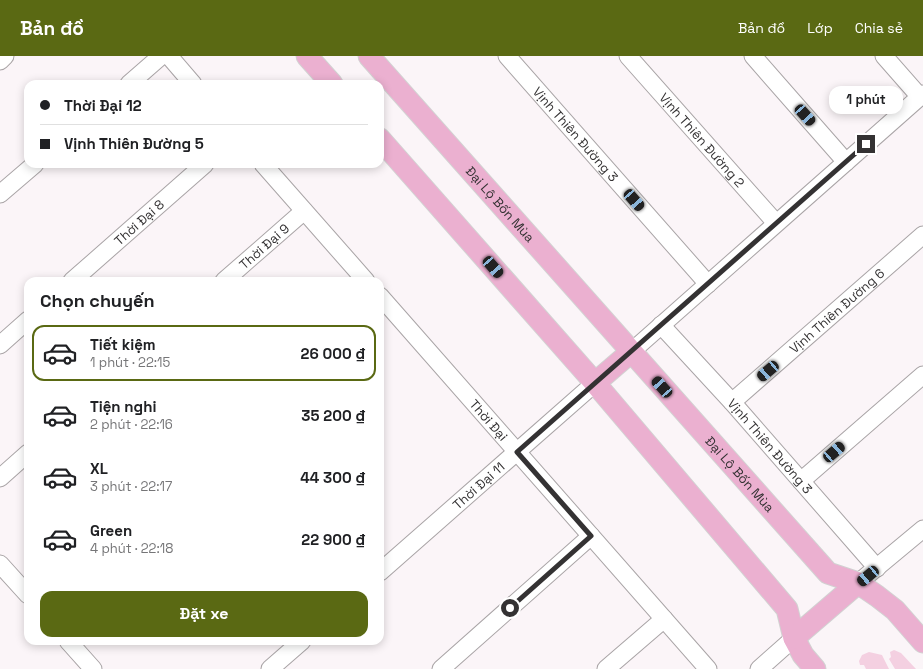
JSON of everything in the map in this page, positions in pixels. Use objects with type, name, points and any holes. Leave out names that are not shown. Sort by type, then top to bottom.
[{"type":"main road","points":[[307,56],[328,80]]},
{"type":"main road","name":"Đại Lộ Bốn Mùa","points":[[369,56],[828,574],[858,583],[895,610],[923,642]]},
{"type":"main road","points":[[384,144],[595,384],[787,609],[794,638],[803,655],[815,669]]},
{"type":"main road","points":[[595,384],[630,352]]},
{"type":"main road","points":[[794,638],[858,583]]},
{"type":"street","points":[[0,61],[5,56]]},
{"type":"street","points":[[134,80],[161,56]]},
{"type":"street","points":[[169,56],[190,80]]},
{"type":"street","name":"Vịnh Thiên Đường 3","points":[[507,56],[708,284]]},
{"type":"street","name":"Vịnh Thiên Đường 2","points":[[628,56],[776,223]]},
{"type":"street","points":[[753,56],[846,162]]},
{"type":"street","points":[[630,352],[921,96],[884,56]]},
{"type":"street","points":[[0,194],[30,168]]},
{"type":"street","name":"Thời Đại 8","points":[[77,277],[200,168]]},
{"type":"street","points":[[267,168],[362,277]]},
{"type":"street","name":"Thời Đại 9","points":[[229,277],[304,211]]},
{"type":"street","name":"Vịnh Thiên Đường 6","points":[[732,402],[923,234]]},
{"type":"street","name":"Thời Đại","points":[[384,301],[708,669]]},
{"type":"street","points":[[0,345],[24,324]]},
{"type":"street","name":"Vịnh Thiên Đường 3","points":[[661,325],[732,402],[877,568]]},
{"type":"street","points":[[801,481],[923,375]]},
{"type":"street","name":"Thời Đại 11","points":[[384,568],[595,384]]},
{"type":"street","points":[[0,478],[24,457]]},
{"type":"street","points":[[858,583],[923,529]]},
{"type":"street","points":[[441,669],[591,536]]},
{"type":"street","points":[[0,564],[24,591]]},
{"type":"street","points":[[606,669],[664,619]]},
{"type":"street","points":[[760,669],[794,638]]},
{"type":"street","points":[[72,645],[93,669]]},
{"type":"street","points":[[270,669],[297,645]]},
{"type":"shaded area","points":[[894,650],[901,653],[916,669],[895,669],[889,659],[891,657],[890,652]]},
{"type":"shaded area","points":[[869,652],[882,655],[889,669],[866,669],[864,665],[860,665],[859,661],[862,655]]},
{"type":"route","points":[[510,608],[591,536],[517,452],[866,144]]}]
